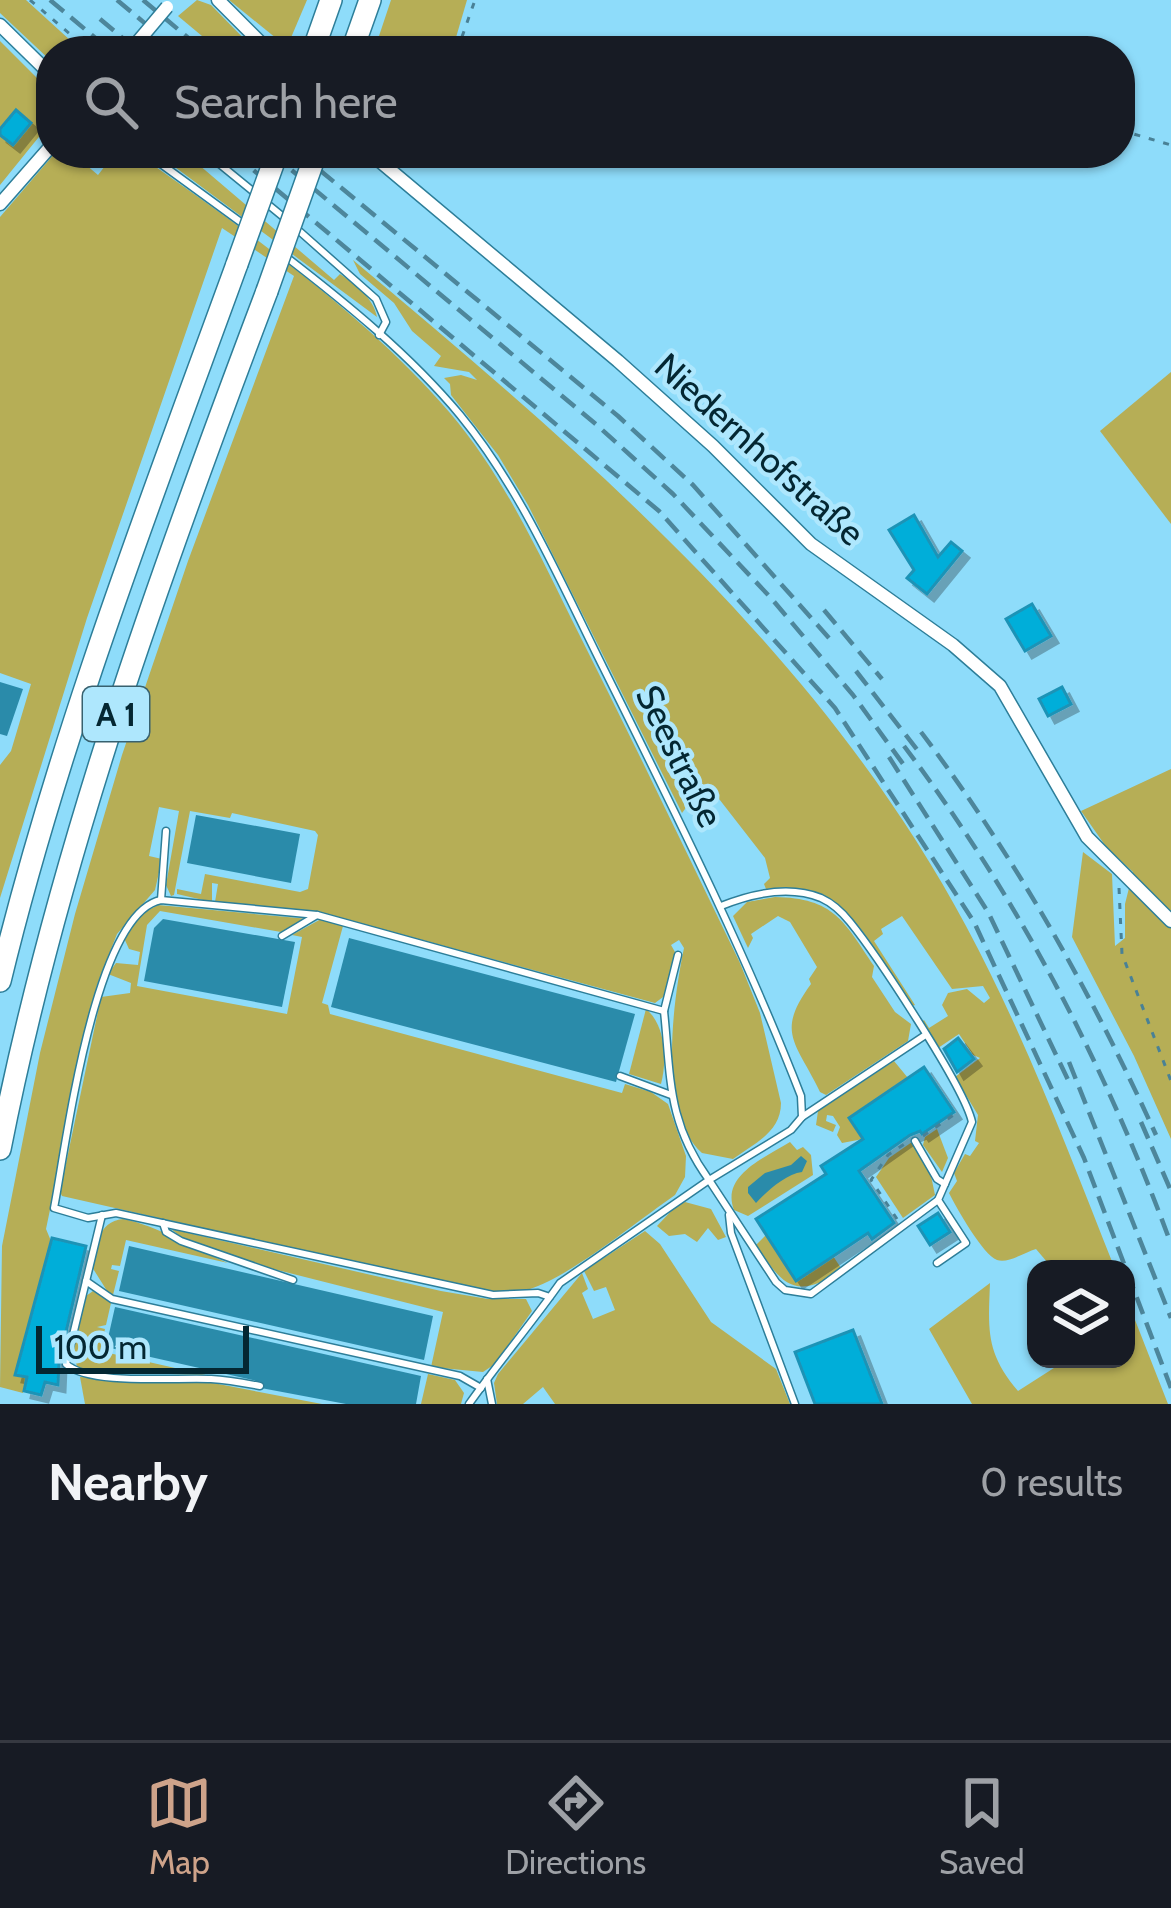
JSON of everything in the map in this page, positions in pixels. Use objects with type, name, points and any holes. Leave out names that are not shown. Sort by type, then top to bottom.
[{"type":"highway","points":[[319,36],[331,0]]},
{"type":"highway","points":[[357,36],[370,0]]},
{"type":"highway","name":"A 1","points":[[0,981],[48,807],[97,655],[272,168]]},
{"type":"highway","name":"A 1","points":[[0,1149],[46,946],[130,668],[311,168]]},
{"type":"street","points":[[218,0],[254,36]]},
{"type":"street","points":[[143,36],[170,4]]},
{"type":"street","points":[[0,25],[36,60]]},
{"type":"street","points":[[0,204],[36,163]]},
{"type":"street","name":"Niedernhofstraße","points":[[388,168],[634,375],[811,544],[953,645],[1000,686],[1087,837],[1171,921]]},
{"type":"lane","name":"Seestraße","points":[[166,168],[300,268],[379,335],[458,413],[513,492],[721,906],[801,1096],[802,1117]]},
{"type":"lane","points":[[223,168],[376,299],[386,322],[379,335]]},
{"type":"lane","points":[[160,901],[166,831]]},
{"type":"lane","points":[[678,955],[664,1011],[671,1095],[689,1153],[776,1282],[799,1294],[824,1288],[938,1200],[972,1122],[924,1036],[851,922],[834,905],[814,896],[776,892],[721,906]]},
{"type":"lane","points":[[550,1297],[493,1295],[116,1213],[88,1217],[54,1208],[88,1030],[105,972],[131,919],[146,904],[160,901],[317,915],[664,1011]]},
{"type":"lane","points":[[282,936],[317,915]]},
{"type":"lane","points":[[469,1404],[578,1267],[791,1130],[802,1117],[924,1036]]},
{"type":"lane","points":[[620,1076],[671,1095]]},
{"type":"lane","points":[[915,1141],[937,1179],[945,1184]]},
{"type":"lane","points":[[937,1263],[966,1244],[938,1200]]},
{"type":"lane","points":[[729,1212],[731,1233],[795,1404]]},
{"type":"lane","points":[[102,1215],[66,1364],[73,1370],[107,1376],[218,1379],[260,1386]]},
{"type":"lane","points":[[163,1223],[166,1232],[181,1241],[293,1280]]},
{"type":"lane","points":[[86,1281],[112,1299],[460,1376],[481,1388]]},
{"type":"lane","points":[[488,1379],[492,1404]]},
{"type":"path","points":[[30,0],[72,36]]},
{"type":"path","points":[[462,36],[475,0]]},
{"type":"path","points":[[1135,134],[1171,145]]},
{"type":"path","points":[[1117,867],[1123,954],[1171,1081]]},
{"type":"path","points":[[903,1227],[872,1180],[888,1155],[967,1106]]},
{"type":"shaded area","points":[[0,0],[26,0],[66,36],[36,36],[36,47],[0,13]]},
{"type":"shaded area","points":[[197,0],[211,5],[241,36],[202,36],[178,16]]},
{"type":"shaded area","points":[[229,0],[307,0],[292,36],[273,36]]},
{"type":"shaded area","points":[[391,0],[467,0],[456,36],[379,36]]},
{"type":"shaded area","points":[[0,41],[36,77],[36,141],[0,185]]},
{"type":"shaded area","points":[[42,168],[90,168],[98,175],[103,168],[157,168],[343,308],[450,413],[505,492],[536,548],[740,963],[760,1013],[781,1103],[777,1122],[758,1142],[733,1159],[702,1153],[679,1112],[672,1056],[684,948],[679,940],[671,945],[675,952],[667,994],[655,1003],[323,913],[215,902],[218,884],[212,883],[212,902],[177,894],[177,889],[201,894],[205,874],[300,892],[308,889],[315,831],[232,813],[230,818],[190,811],[171,896],[166,885],[179,811],[159,807],[149,856],[162,859],[155,890],[117,934],[97,985],[46,1229],[51,1241],[15,1374],[27,1377],[23,1393],[0,1387],[2,1246],[40,1053],[75,914],[122,755],[188,561],[294,276],[222,228],[87,618],[0,898],[0,765],[11,751],[31,684],[0,673],[0,217]]},
{"type":"shaded area","points":[[176,168],[203,168],[334,280],[340,274],[358,287],[377,317]]},
{"type":"shaded area","points":[[353,260],[611,485],[770,648],[842,735],[908,828],[966,926],[1045,1095],[1111,1260],[1045,1260],[1036,1249],[1001,1261],[978,1240],[949,1193],[965,1154],[970,1156],[979,1143],[975,1141],[978,1115],[955,1077],[980,1058],[959,1034],[938,1048],[921,1023],[924,1020],[929,1028],[948,1016],[942,1005],[948,993],[967,989],[984,1003],[990,998],[983,986],[952,989],[902,916],[881,929],[883,934],[874,941],[915,1005],[910,1007],[870,941],[838,906],[794,889],[766,889],[770,878],[765,858],[716,795],[688,805],[682,813],[528,505],[444,378],[461,375],[477,380],[469,372],[434,366],[441,356],[412,331],[394,303],[360,274]]},
{"type":"shaded area","points":[[1171,372],[1171,524],[1100,431]]},
{"type":"shaded area","points":[[1171,769],[1171,1139],[1072,937],[1083,852],[1112,874],[1115,946],[1125,938],[1125,904],[1133,872],[1107,848],[1081,811]]},
{"type":"shaded area","points":[[775,897],[811,902],[835,915],[874,966],[872,977],[895,1012],[911,1024],[908,1041],[826,1095],[797,1049],[792,1027],[817,967],[790,922],[778,916],[751,934],[748,948],[733,916],[747,902]]},
{"type":"shaded area","points":[[158,905],[309,919],[281,932],[160,911],[147,925],[137,986],[287,1014],[302,937],[292,935],[321,919],[343,926],[322,1003],[328,1005],[330,1014],[622,1093],[625,1084],[651,1092],[668,1104],[686,1156],[685,1177],[675,1195],[584,1261],[546,1283],[506,1292],[482,1291],[62,1196],[101,997],[130,993],[131,983],[108,974],[116,963],[138,965],[140,952],[129,949],[124,938],[141,914]]},
{"type":"shaded area","points":[[646,1009],[658,1024],[663,1044],[661,1084],[629,1074]]},
{"type":"shaded area","points":[[894,1061],[908,1078],[849,1117],[863,1139],[842,1143],[837,1135],[840,1127],[833,1116],[827,1115],[826,1121],[836,1125],[833,1132],[816,1125],[818,1111]]},
{"type":"shaded area","points":[[937,1129],[948,1158],[942,1172],[923,1145],[925,1137]]},
{"type":"shaded area","points":[[790,1142],[811,1155],[813,1175],[748,1216],[734,1210],[733,1187],[739,1178]]},
{"type":"shaded area","points":[[912,1142],[930,1171],[935,1195],[903,1218],[876,1177],[889,1158]]},
{"type":"shaded area","points":[[685,1202],[711,1209],[726,1237],[718,1240],[708,1228],[697,1242],[685,1234],[669,1236],[657,1226]]},
{"type":"shaded area","points":[[123,1219],[228,1263],[126,1240],[120,1266],[112,1265],[111,1269],[119,1271],[113,1295],[109,1294],[92,1267],[103,1230]]},
{"type":"shaded area","points":[[171,1229],[441,1291],[526,1299],[532,1311],[495,1364],[483,1372],[431,1367],[443,1312],[234,1259]]},
{"type":"shaded area","points":[[645,1231],[660,1244],[711,1322],[776,1369],[790,1404],[555,1404],[543,1387],[523,1404],[497,1404],[494,1383],[498,1374],[582,1273],[588,1289],[582,1293],[593,1319],[615,1310],[606,1287],[594,1291],[584,1271]]},
{"type":"shaded area","points":[[766,1235],[796,1280],[833,1256],[843,1271],[813,1285],[792,1285],[756,1245]]},
{"type":"shaded area","points":[[990,1283],[991,1341],[1018,1391],[1054,1368],[1135,1368],[1135,1320],[1168,1404],[972,1404],[929,1329]]},
{"type":"shaded area","points":[[93,1291],[111,1303],[106,1325],[97,1327],[105,1329],[100,1351],[206,1375],[78,1368],[71,1352],[86,1296]]},
{"type":"shaded area","points":[[428,1374],[455,1380],[464,1393],[461,1404],[421,1404]]},
{"type":"shaded area","points":[[80,1377],[208,1382],[322,1404],[85,1404]]},
{"type":"water","points":[[0,682],[23,689],[7,736],[0,734]]},
{"type":"water","points":[[196,815],[300,834],[291,883],[187,863]]},
{"type":"water","points":[[163,919],[295,942],[282,1007],[144,981],[154,928]]},
{"type":"water","points":[[349,938],[635,1014],[616,1082],[331,1007]]},
{"type":"water","points":[[801,1156],[807,1161],[802,1172],[771,1188],[756,1203],[748,1187]]},
{"type":"water","points":[[129,1246],[433,1316],[424,1360],[119,1291]]},
{"type":"water","points":[[115,1307],[421,1376],[416,1404],[346,1404],[261,1388],[261,1382],[106,1347]]},
{"type":"building","points":[[16,110],[31,123],[13,145],[0,135],[0,129]]},
{"type":"building","points":[[914,515],[938,557],[951,542],[962,551],[927,594],[907,578],[914,570],[889,530]]},
{"type":"building","points":[[1032,604],[1051,636],[1025,651],[1006,619]]},
{"type":"building","points":[[1062,687],[1071,704],[1048,716],[1039,699]]},
{"type":"building","points":[[958,1038],[974,1059],[957,1072],[944,1049]]},
{"type":"building","points":[[924,1067],[954,1112],[922,1134],[910,1135],[859,1171],[894,1223],[872,1239],[868,1233],[796,1281],[756,1219],[826,1174],[821,1166],[863,1139],[849,1118]]},
{"type":"building","points":[[938,1213],[950,1232],[930,1245],[918,1226]]},
{"type":"building","points":[[52,1238],[86,1246],[58,1385],[45,1382],[41,1395],[24,1391],[27,1377],[15,1375]]},
{"type":"building","points":[[853,1330],[882,1404],[815,1404],[795,1352]]},
{"type":"railway","points":[[50,0],[93,36]]},
{"type":"railway","points":[[117,0],[154,31]]},
{"type":"railway","points":[[143,0],[186,36]]},
{"type":"railway","points":[[100,19],[120,36]]},
{"type":"railway","points":[[251,168],[659,511],[835,708],[974,922],[1084,1158],[1171,1388]]},
{"type":"railway","points":[[289,168],[673,494],[771,598],[853,695],[906,768]]},
{"type":"railway","points":[[317,168],[618,416],[693,485],[829,638]]},
{"type":"railway","points":[[824,610],[882,679]]},
{"type":"railway","points":[[856,671],[922,756]]},
{"type":"railway","points":[[921,732],[989,828],[1050,927],[1156,1135]]},
{"type":"railway","points":[[904,746],[985,863],[1056,985],[1118,1113],[1171,1244]]},
{"type":"railway","points":[[889,757],[988,912],[1069,1082]]},
{"type":"railway","points":[[1069,1062],[1171,1318]]},
{"type":"railway","points":[[1141,1122],[1171,1191]]}]
